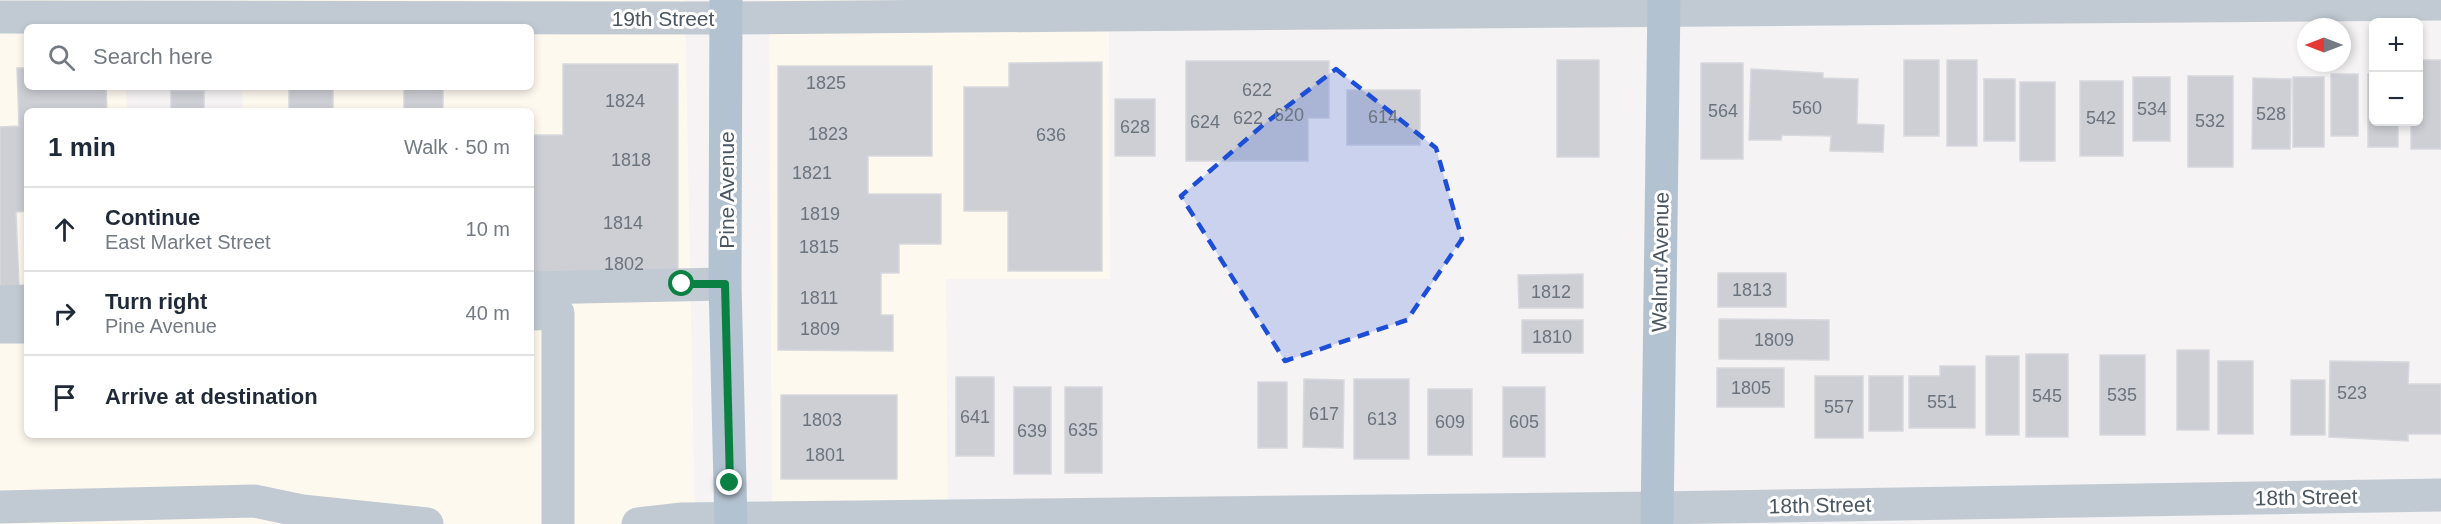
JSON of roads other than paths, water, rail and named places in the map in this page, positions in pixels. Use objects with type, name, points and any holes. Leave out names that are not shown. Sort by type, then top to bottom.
[{"type":"main road","name":"Walnut Avenue","points":[[1657,516],[1664,5]]},
{"type":"main road","name":"Pine Avenue","points":[[726,9],[725,284],[731,522]]},
{"type":"street","name":"19th Street","points":[[0,17],[726,9],[2441,4]]},
{"type":"street","points":[[534,288],[725,284]]},
{"type":"street","points":[[0,302],[24,301]]},
{"type":"street","points":[[534,314],[558,313],[558,524]]},
{"type":"street","points":[[0,327],[24,327]]},
{"type":"street","name":"18th Street","points":[[638,524],[682,519],[731,522],[1657,516],[2441,495]]},
{"type":"street","points":[[0,507],[302,511],[428,524]]}]
